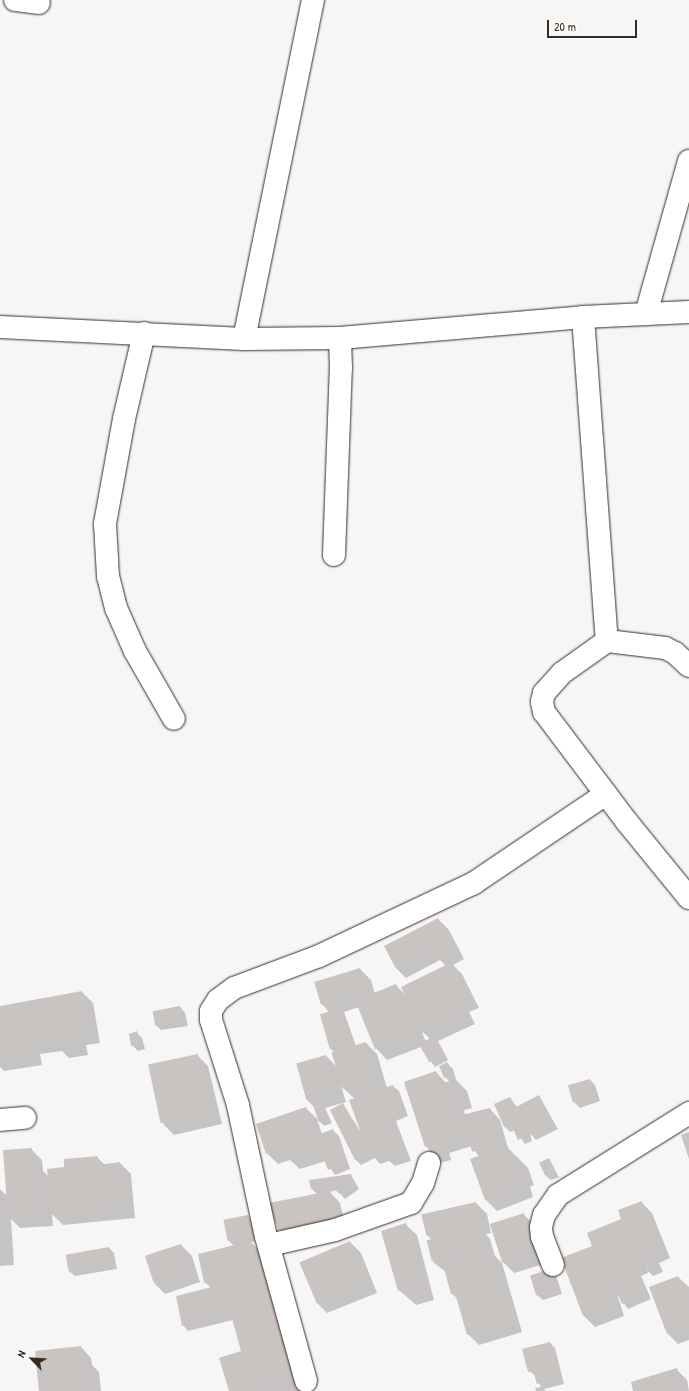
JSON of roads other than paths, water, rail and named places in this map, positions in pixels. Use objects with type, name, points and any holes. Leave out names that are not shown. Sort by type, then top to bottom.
[{"type":"street","points":[[15,0],[39,3]]},
{"type":"street","points":[[244,339],[314,0]]},
{"type":"street","points":[[646,314],[689,161]]},
{"type":"street","points":[[0,327],[244,339],[340,338],[583,317],[689,312]]},
{"type":"street","points":[[583,317],[607,641]]},
{"type":"street","points":[[144,334],[124,419],[105,524],[108,576],[116,608],[135,650],[174,719]]},
{"type":"street","points":[[334,555],[341,383],[340,338]]},
{"type":"street","points":[[689,666],[675,653],[665,648],[607,641],[562,673],[544,693],[542,702],[544,712],[606,794],[689,898]]},
{"type":"street","points":[[306,1381],[269,1245],[238,1105],[211,1020],[211,1011],[218,1000],[234,988],[319,956],[474,883],[606,794]]},
{"type":"street","points":[[553,1265],[542,1237],[541,1227],[544,1215],[558,1195],[689,1113]]},
{"type":"street","points":[[0,1120],[25,1118]]},
{"type":"street","points":[[269,1245],[335,1230],[411,1203],[423,1183],[428,1163]]}]
